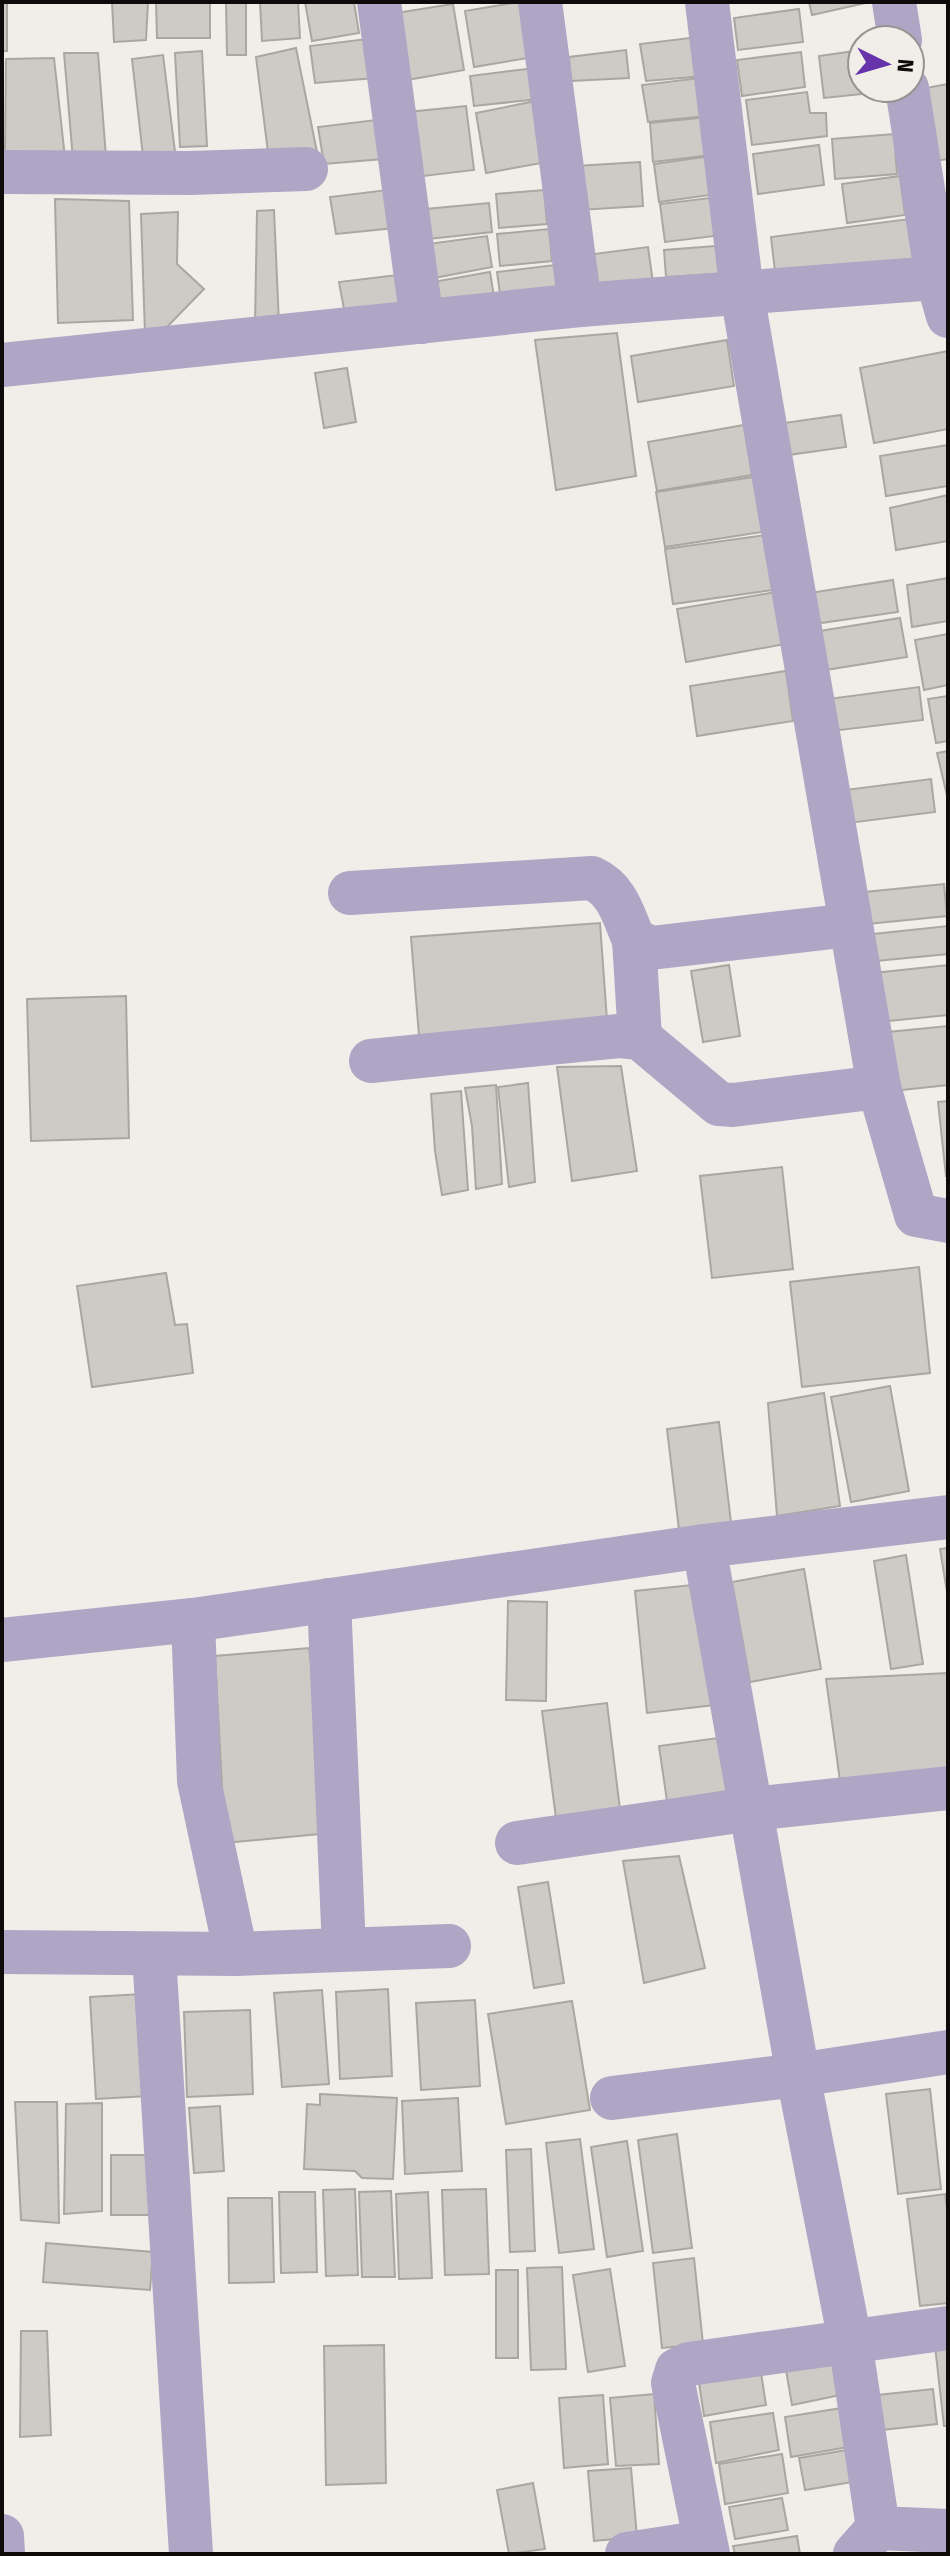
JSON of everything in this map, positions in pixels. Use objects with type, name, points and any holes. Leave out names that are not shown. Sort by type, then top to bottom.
[{"type":"street","points":[[379,2],[422,322]]},
{"type":"street","points":[[540,2],[580,305]]},
{"type":"street","points":[[707,2],[742,293],[879,1087],[916,1215],[948,1221]]},
{"type":"street","points":[[894,2],[897,24]]},
{"type":"street","points":[[2,365],[580,305],[742,293],[944,290],[910,104]]},
{"type":"street","points":[[2,172],[190,173],[306,169]]},
{"type":"street","points":[[350,893],[592,878],[608,885],[634,940],[640,1038]]},
{"type":"street","points":[[634,940],[651,948],[850,925]]},
{"type":"street","points":[[371,1061],[619,1036],[640,1038],[719,1104],[733,1105],[879,1087]]},
{"type":"street","points":[[2,1640],[193,1620],[704,1546],[948,1517]]},
{"type":"street","points":[[704,1546],[798,2075],[850,2341],[866,2541],[948,2531]]},
{"type":"street","points":[[329,1600],[344,1949]]},
{"type":"street","points":[[193,1620],[199,1781],[236,1954]]},
{"type":"street","points":[[517,1843],[752,1809],[948,1788]]},
{"type":"street","points":[[2,1952],[236,1954],[449,1946]]},
{"type":"street","points":[[154,1955],[191,2554]]},
{"type":"street","points":[[612,2098],[798,2075],[948,2052]]},
{"type":"street","points":[[627,2554],[706,2548],[673,2383],[677,2370],[689,2364],[948,2328]]},
{"type":"street","points":[[2,2536],[3,2554]]},
{"type":"building","points":[[2,2],[7,2],[7,51],[2,51]]},
{"type":"building","points":[[112,2],[148,2],[146,40],[114,42]]},
{"type":"building","points":[[156,2],[210,2],[210,38],[157,38]]},
{"type":"building","points":[[226,2],[246,2],[246,55],[227,55]]},
{"type":"building","points":[[260,2],[298,2],[300,38],[262,41]]},
{"type":"building","points":[[305,2],[354,2],[359,33],[312,41]]},
{"type":"building","points":[[519,2],[528,58],[474,67],[465,11]]},
{"type":"building","points":[[809,2],[870,2],[812,15]]},
{"type":"building","points":[[453,4],[464,70],[407,80],[396,13]]},
{"type":"building","points":[[799,9],[803,42],[738,50],[734,18]]},
{"type":"building","points":[[698,37],[705,76],[646,81],[640,44]]},
{"type":"building","points":[[367,39],[375,78],[315,83],[310,46]]},
{"type":"building","points":[[296,48],[319,162],[270,168],[256,57]]},
{"type":"building","points":[[626,50],[629,78],[571,81],[569,57]]},
{"type":"building","points":[[202,51],[207,146],[180,147],[175,53]]},
{"type":"building","points":[[801,52],[805,87],[742,96],[737,60]]},
{"type":"building","points":[[846,52],[846,96],[824,98],[819,56]]},
{"type":"building","points":[[64,53],[98,53],[106,157],[73,160]]},
{"type":"building","points":[[163,55],[175,152],[143,156],[132,59]]},
{"type":"building","points":[[54,58],[65,158],[5,153],[6,59]]},
{"type":"building","points":[[535,68],[539,99],[474,106],[470,76]]},
{"type":"building","points":[[700,78],[707,116],[648,122],[642,85]]},
{"type":"building","points":[[948,84],[948,159],[923,163],[912,104],[926,104],[926,88]]},
{"type":"building","points":[[807,92],[810,113],[826,113],[827,136],[752,145],[746,100]]},
{"type":"building","points":[[536,101],[547,162],[486,173],[476,113]]},
{"type":"building","points":[[466,106],[474,170],[415,177],[408,112]]},
{"type":"building","points":[[708,117],[712,155],[653,162],[650,123]]},
{"type":"building","points":[[376,120],[383,159],[324,164],[318,127]]},
{"type":"building","points":[[894,134],[897,174],[835,179],[832,139]]},
{"type":"building","points":[[819,145],[824,185],[758,194],[753,154]]},
{"type":"building","points":[[711,156],[717,194],[659,202],[654,164]]},
{"type":"building","points":[[640,162],[643,206],[579,210],[576,166]]},
{"type":"building","points":[[900,176],[905,215],[847,223],[842,184]]},
{"type":"building","points":[[387,190],[395,228],[336,234],[330,197]]},
{"type":"building","points":[[544,190],[547,224],[499,228],[496,194]]},
{"type":"building","points":[[718,197],[723,235],[665,242],[660,204]]},
{"type":"building","points":[[55,199],[129,201],[133,320],[58,323]]},
{"type":"building","points":[[489,203],[492,232],[429,239],[426,209]]},
{"type":"building","points":[[274,210],[279,324],[255,325],[257,211]]},
{"type":"building","points":[[178,212],[177,264],[204,289],[162,332],[145,334],[141,214]]},
{"type":"building","points":[[909,219],[914,262],[776,280],[771,237]]},
{"type":"building","points":[[549,229],[552,261],[500,266],[497,234]]},
{"type":"building","points":[[487,236],[492,267],[434,278],[428,244]]},
{"type":"building","points":[[728,245],[731,273],[666,277],[664,250]]},
{"type":"building","points":[[648,247],[654,290],[592,298],[586,255]]},
{"type":"building","points":[[555,265],[559,301],[502,308],[497,272]]},
{"type":"building","points":[[490,272],[496,309],[438,318],[433,282]]},
{"type":"building","points":[[397,275],[404,314],[346,320],[339,282]]},
{"type":"building","points":[[617,333],[636,476],[556,490],[535,340]]},
{"type":"building","points":[[727,340],[734,386],[638,402],[631,356]]},
{"type":"building","points":[[948,351],[948,429],[874,443],[860,368]]},
{"type":"building","points":[[347,368],[356,422],[324,428],[315,373]]},
{"type":"building","points":[[841,415],[846,447],[781,456],[777,424]]},
{"type":"building","points":[[744,425],[752,475],[657,491],[648,442]]},
{"type":"building","points":[[948,445],[948,486],[886,496],[880,456]]},
{"type":"building","points":[[753,477],[762,532],[665,547],[656,492]]},
{"type":"building","points":[[948,495],[948,541],[896,550],[890,508]]},
{"type":"building","points":[[765,535],[773,590],[673,604],[665,549]]},
{"type":"building","points":[[948,578],[948,621],[912,627],[907,585]]},
{"type":"building","points":[[893,580],[898,612],[807,625],[803,594]]},
{"type":"building","points":[[776,592],[785,644],[686,662],[677,609]]},
{"type":"building","points":[[900,618],[907,657],[813,672],[807,633]]},
{"type":"building","points":[[948,634],[948,685],[924,690],[915,640]]},
{"type":"building","points":[[786,671],[793,721],[697,736],[690,686]]},
{"type":"building","points":[[919,687],[923,720],[832,731],[828,699]]},
{"type":"building","points":[[948,696],[948,741],[936,743],[928,699]]},
{"type":"building","points":[[948,751],[948,800],[937,753]]},
{"type":"building","points":[[931,779],[935,812],[849,823],[845,790]]},
{"type":"building","points":[[944,884],[947,916],[858,925],[855,893]]},
{"type":"building","points":[[600,923],[608,1034],[420,1048],[411,937]]},
{"type":"building","points":[[948,926],[948,954],[866,962],[864,935]]},
{"type":"building","points":[[729,965],[740,1036],[703,1042],[691,971]]},
{"type":"building","points":[[948,965],[948,1015],[879,1022],[874,973]]},
{"type":"building","points":[[126,996],[129,1138],[31,1141],[27,999]]},
{"type":"building","points":[[948,1026],[948,1085],[893,1091],[888,1032]]},
{"type":"building","points":[[621,1066],[637,1171],[572,1181],[557,1067]]},
{"type":"building","points":[[528,1083],[535,1182],[509,1187],[498,1087]]},
{"type":"building","points":[[496,1085],[502,1184],[476,1189],[472,1126],[465,1088]]},
{"type":"building","points":[[461,1091],[468,1190],[442,1195],[431,1094]]},
{"type":"building","points":[[948,1101],[948,1176],[946,1176],[938,1102]]},
{"type":"building","points":[[782,1167],[793,1269],[712,1278],[700,1176]]},
{"type":"building","points":[[919,1267],[930,1373],[802,1387],[790,1282]]},
{"type":"building","points":[[166,1273],[175,1325],[187,1324],[193,1373],[92,1387],[77,1286]]},
{"type":"building","points":[[890,1386],[909,1491],[851,1502],[831,1397]]},
{"type":"building","points":[[824,1393],[840,1506],[777,1516],[768,1403]]},
{"type":"building","points":[[719,1422],[732,1531],[680,1538],[667,1429]]},
{"type":"building","points":[[948,1548],[948,1598],[940,1549]]},
{"type":"building","points":[[906,1555],[923,1664],[891,1669],[874,1561]]},
{"type":"building","points":[[804,1569],[821,1669],[750,1682],[732,1582]]},
{"type":"building","points":[[702,1584],[714,1705],[647,1713],[635,1591]]},
{"type":"building","points":[[508,1601],[547,1602],[546,1701],[506,1700]]},
{"type":"building","points":[[309,1648],[330,1833],[225,1843],[215,1656]]},
{"type":"building","points":[[948,1673],[948,1779],[841,1788],[826,1679]]},
{"type":"building","points":[[607,1703],[621,1818],[557,1826],[542,1711]]},
{"type":"building","points":[[725,1737],[733,1790],[667,1801],[659,1746]]},
{"type":"building","points":[[679,1856],[705,1968],[644,1983],[623,1861]]},
{"type":"building","points":[[548,1882],[564,1983],[534,1988],[518,1887]]},
{"type":"building","points":[[388,1989],[392,2076],[340,2079],[336,1992]]},
{"type":"building","points":[[322,1990],[329,2084],[282,2087],[274,1993]]},
{"type":"building","points":[[142,1994],[148,2096],[96,2099],[90,1997]]},
{"type":"building","points":[[475,2000],[480,2086],[421,2090],[416,2003]]},
{"type":"building","points":[[572,2001],[590,2110],[506,2124],[488,2014]]},
{"type":"building","points":[[250,2010],[253,2094],[187,2097],[184,2012]]},
{"type":"building","points":[[930,2089],[941,2189],[898,2194],[886,2094]]},
{"type":"building","points":[[320,2094],[397,2098],[393,2179],[362,2178],[355,2171],[304,2169],[307,2104],[320,2105]]},
{"type":"building","points":[[458,2098],[462,2171],[405,2174],[402,2101]]},
{"type":"building","points":[[15,2102],[57,2102],[59,2223],[21,2220]]},
{"type":"building","points":[[102,2103],[102,2211],[64,2214],[66,2104]]},
{"type":"building","points":[[220,2106],[224,2171],[194,2173],[189,2108]]},
{"type":"building","points":[[677,2134],[692,2248],[653,2253],[638,2140]]},
{"type":"building","points":[[580,2139],[594,2249],[559,2253],[546,2143]]},
{"type":"building","points":[[627,2141],[643,2251],[607,2257],[591,2147]]},
{"type":"building","points":[[531,2149],[535,2251],[510,2252],[506,2150]]},
{"type":"building","points":[[111,2155],[154,2155],[153,2215],[111,2215]]},
{"type":"building","points":[[355,2189],[358,2275],[326,2276],[323,2190]]},
{"type":"building","points":[[486,2189],[489,2274],[445,2275],[442,2190]]},
{"type":"building","points":[[391,2191],[395,2277],[362,2277],[359,2192]]},
{"type":"building","points":[[279,2192],[315,2192],[317,2272],[281,2273]]},
{"type":"building","points":[[428,2192],[432,2278],[399,2279],[396,2194]]},
{"type":"building","points":[[945,2194],[948,2215],[948,2303],[920,2306],[907,2199]]},
{"type":"building","points":[[228,2198],[272,2198],[274,2282],[229,2283]]},
{"type":"building","points":[[46,2243],[153,2252],[150,2290],[43,2282]]},
{"type":"building","points":[[694,2258],[703,2344],[662,2348],[653,2263]]},
{"type":"building","points":[[562,2267],[566,2369],[531,2370],[527,2268]]},
{"type":"building","points":[[610,2269],[625,2366],[588,2372],[573,2275]]},
{"type":"building","points":[[496,2270],[518,2270],[518,2358],[496,2358]]},
{"type":"building","points":[[21,2331],[47,2331],[51,2435],[20,2437]]},
{"type":"building","points":[[384,2345],[386,2483],[326,2485],[324,2346]]},
{"type":"building","points":[[948,2345],[948,2426],[944,2426],[935,2346]]},
{"type":"building","points":[[848,2355],[855,2392],[792,2405],[785,2364]]},
{"type":"building","points":[[760,2366],[766,2405],[704,2416],[698,2376]]},
{"type":"building","points":[[933,2389],[937,2424],[882,2430],[878,2395]]},
{"type":"building","points":[[654,2394],[659,2464],[616,2466],[610,2398]]},
{"type":"building","points":[[603,2395],[608,2464],[564,2468],[559,2398]]},
{"type":"building","points":[[848,2407],[854,2446],[791,2457],[785,2417]]},
{"type":"building","points":[[773,2413],[779,2450],[716,2463],[710,2422]]},
{"type":"building","points":[[853,2449],[858,2481],[805,2490],[799,2458]]},
{"type":"building","points":[[782,2454],[788,2493],[725,2504],[719,2464]]},
{"type":"building","points":[[631,2468],[637,2537],[594,2541],[588,2471]]},
{"type":"building","points":[[533,2483],[545,2549],[509,2554],[497,2490]]},
{"type":"building","points":[[782,2498],[788,2530],[735,2539],[729,2507]]},
{"type":"building","points":[[797,2536],[800,2554],[735,2554],[733,2546]]}]
